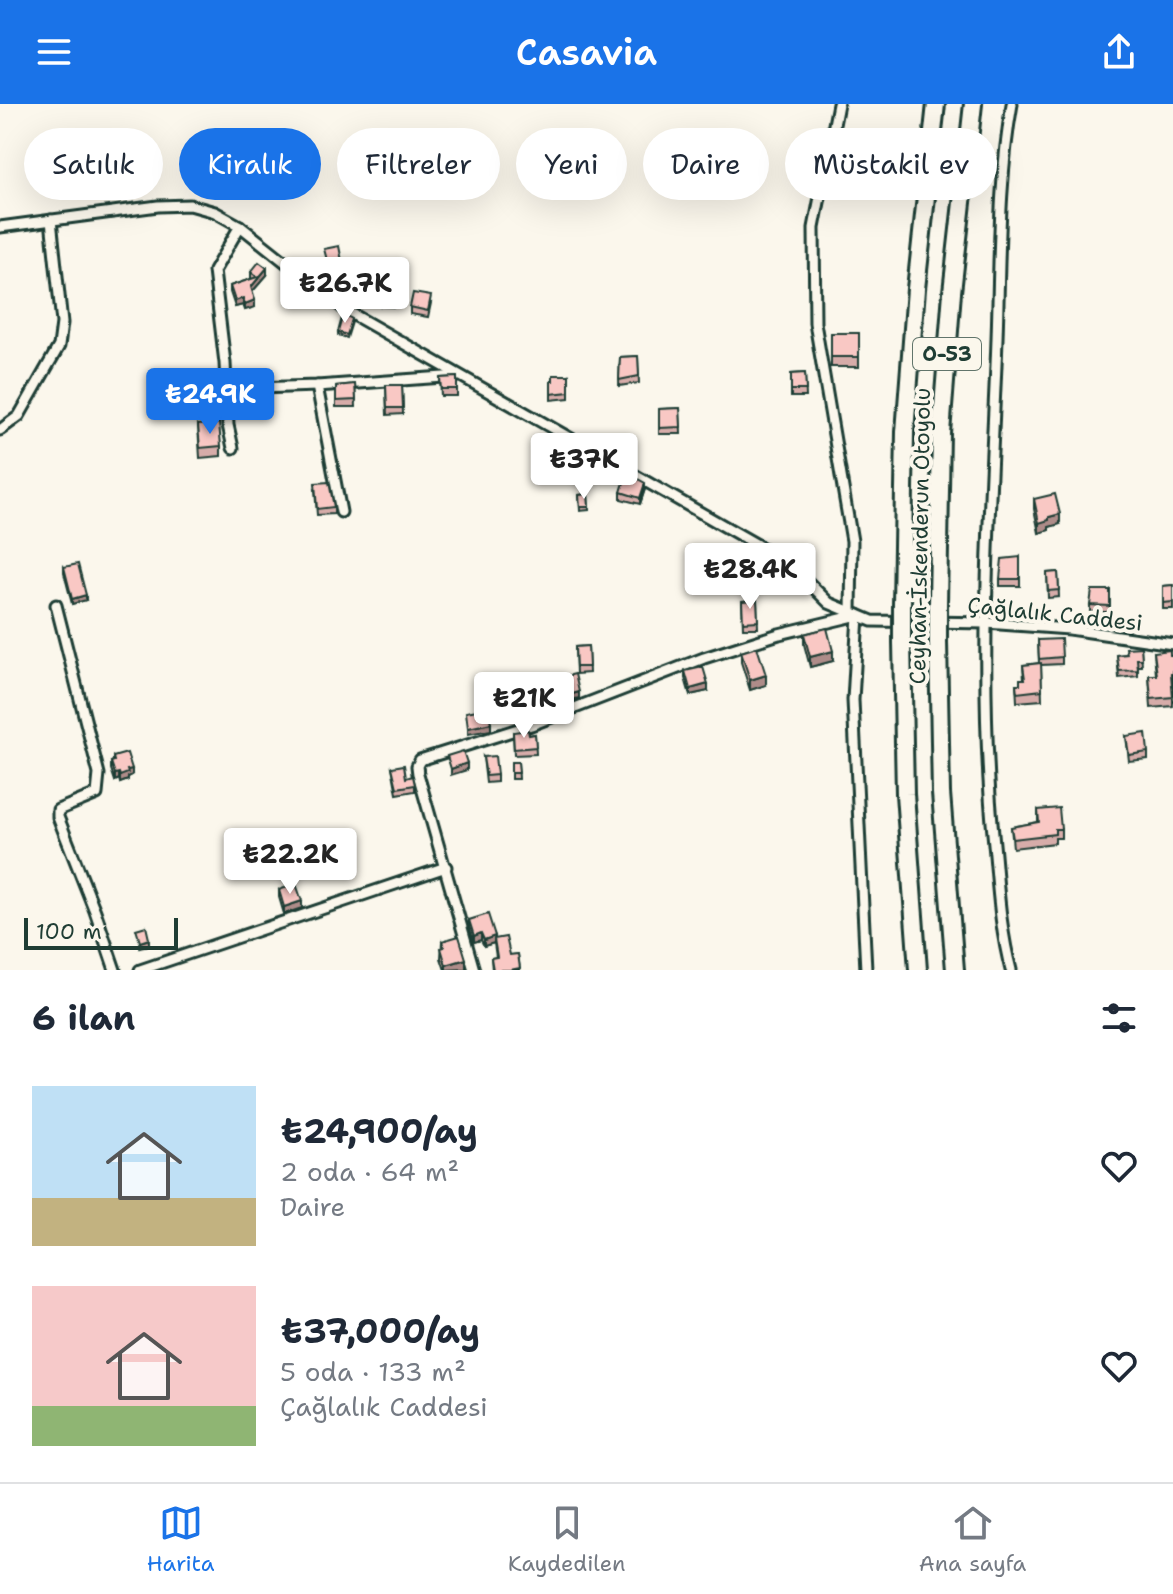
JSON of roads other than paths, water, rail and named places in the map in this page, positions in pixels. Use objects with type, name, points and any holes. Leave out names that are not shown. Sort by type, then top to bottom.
[{"type":"highway","name":"Ceyhan-İskenderun Otoyolu","points":[[918,970],[905,794],[902,604],[905,432],[916,289],[936,104]]},
{"type":"highway","name":"Ceyhan-İskenderun Otoyolu","points":[[955,970],[941,793],[938,604],[941,433],[952,292],[973,104]]},
{"type":"street","points":[[838,104],[814,228],[815,323],[852,541],[853,700],[866,970]]},
{"type":"street","points":[[1011,970],[1002,924],[987,779],[986,623],[1001,231],[1006,133],[1012,104]]},
{"type":"street","name":"Çağlalık Caddesi","points":[[0,227],[158,206],[190,205],[215,212],[240,226],[347,311],[780,558],[829,603],[872,621],[986,623],[1069,629],[1173,644]]},
{"type":"street","points":[[0,430],[19,416],[59,346],[62,323],[51,220]]},
{"type":"street","points":[[233,448],[228,425],[214,271],[240,226]]},
{"type":"street","points":[[226,389],[317,386],[460,375]]},
{"type":"street","points":[[317,386],[341,512]]},
{"type":"street","points":[[56,605],[99,774],[97,794],[58,810],[58,817],[115,970]]},
{"type":"street","points":[[474,970],[418,774],[420,760],[531,725],[704,658],[854,614]]},
{"type":"street","points":[[140,970],[446,867]]}]
